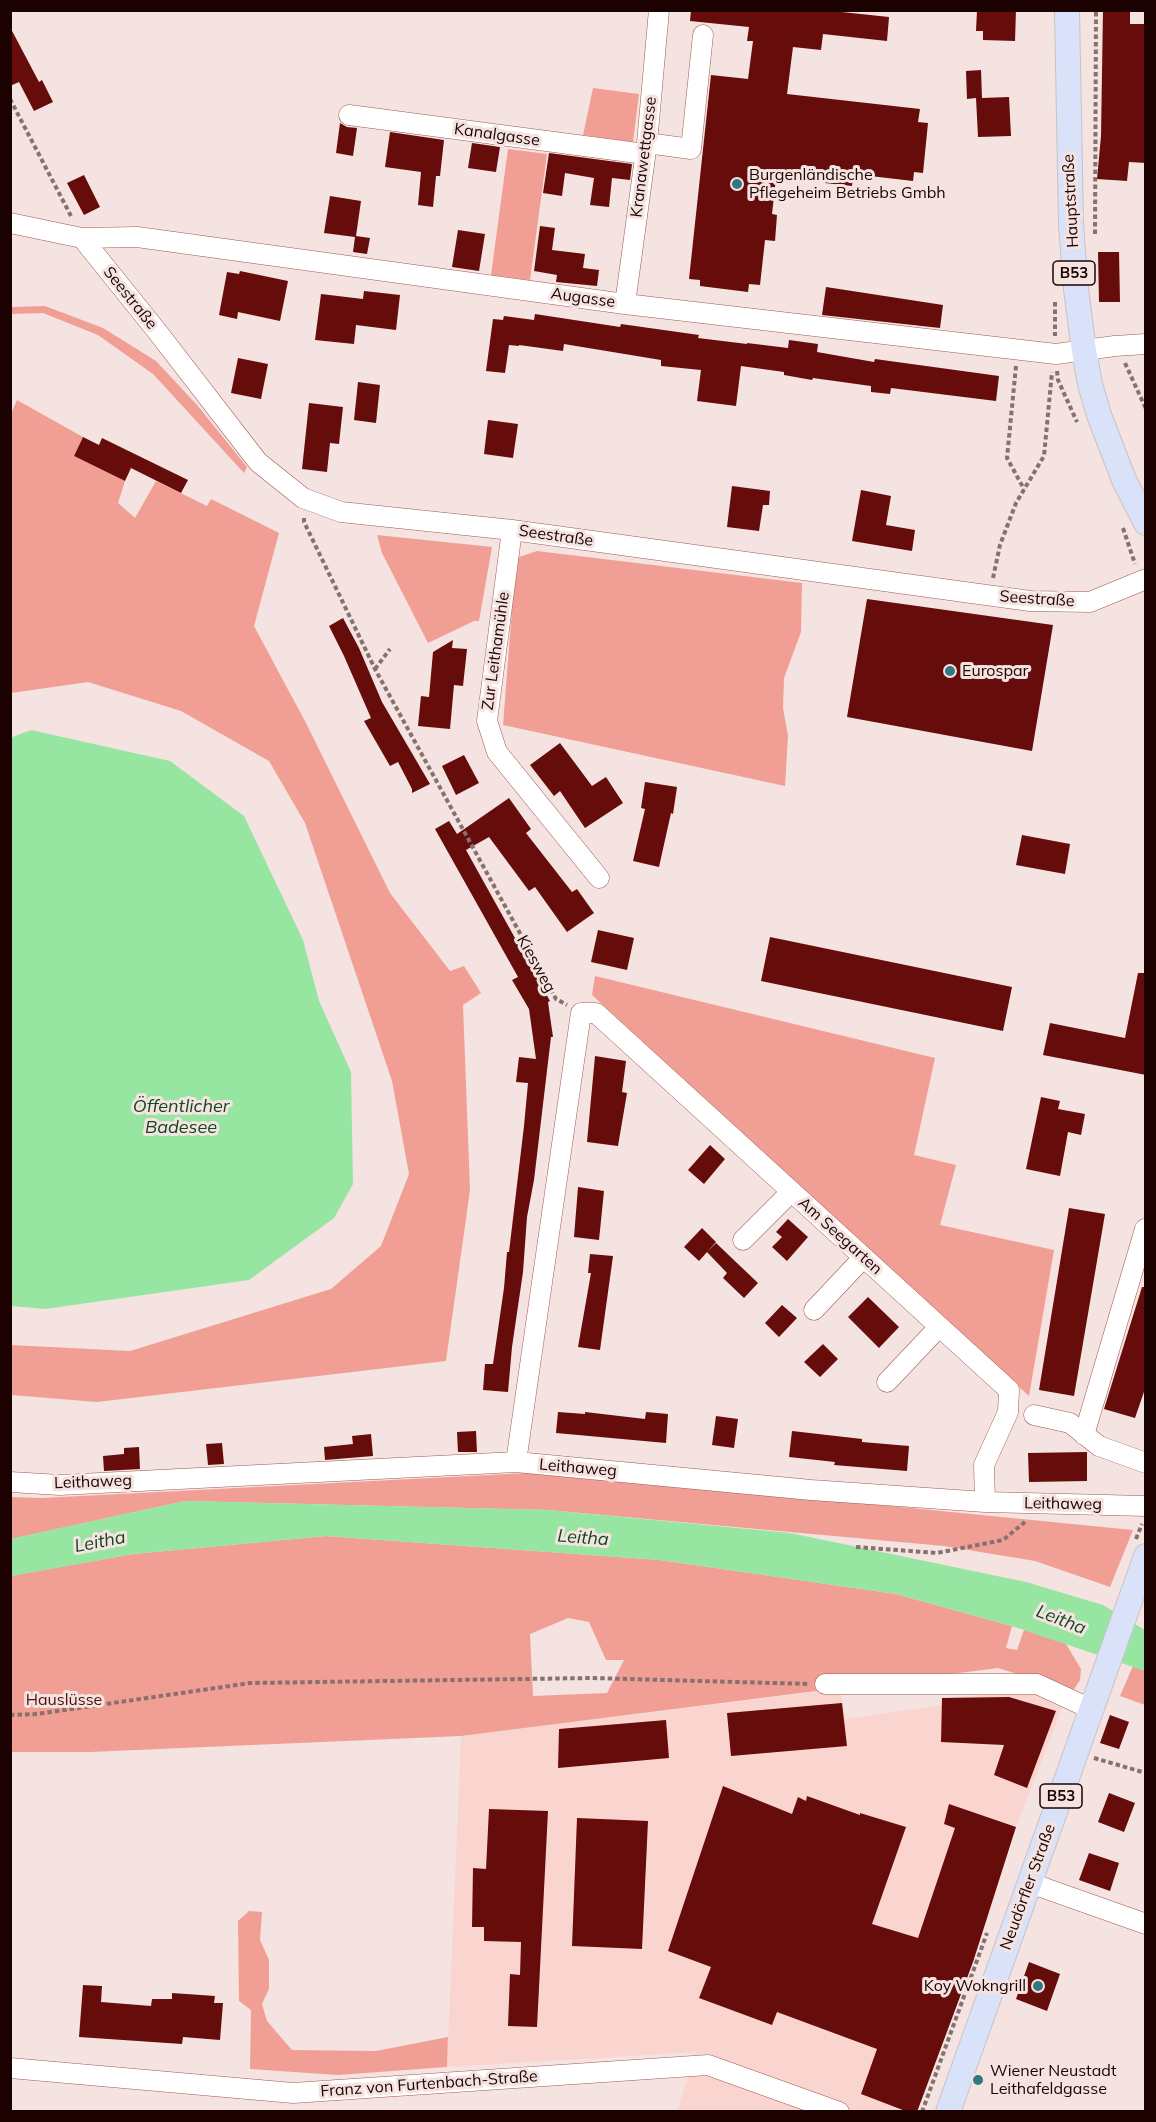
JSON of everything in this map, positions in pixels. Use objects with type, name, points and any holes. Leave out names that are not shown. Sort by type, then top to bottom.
[{"type":"main road","name":"Hauptstraße","points":[[1067,10],[1071,225],[1084,351],[1099,415],[1124,480],[1146,523]]},
{"type":"main road","name":"B53","points":[[1094,1703],[1141,1553]]},
{"type":"main road","name":"Neudörfler Straße","points":[[948,2112],[1094,1703]]},
{"type":"street","name":"Kranawettgasse","points":[[625,304],[646,149],[659,10]]},
{"type":"street","name":"Kanalgasse","points":[[350,115],[646,149],[691,149],[703,35]]},
{"type":"street","name":"Augasse","points":[[10,223],[82,238],[137,237],[625,304],[1018,350],[1056,354],[1146,344]]},
{"type":"street","name":"Seestraße","points":[[82,238],[258,462],[303,498],[341,512],[512,530],[1030,601],[1090,602],[1146,579]]},
{"type":"street","name":"Zur Leithamühle","points":[[512,530],[487,721],[498,752],[599,878]]},
{"type":"street","name":"Am Seegarten","points":[[581,1013],[596,1013],[1008,1390],[1008,1412],[984,1465],[985,1502]]},
{"type":"street","points":[[516,1462],[581,1013]]},
{"type":"street","points":[[743,1240],[791,1192]]},
{"type":"street","points":[[1084,1435],[1145,1229]]},
{"type":"street","points":[[814,1310],[864,1258]]},
{"type":"street","points":[[887,1382],[939,1327]]},
{"type":"street","points":[[1034,1415],[1070,1423],[1099,1446],[1146,1463]]},
{"type":"street","name":"Leithaweg","points":[[10,1482],[60,1485],[516,1462],[811,1490],[985,1502],[1146,1506]]},
{"type":"street","points":[[825,1684],[1037,1684],[1094,1703]]},
{"type":"street","points":[[1030,1883],[1146,1924]]},
{"type":"street","name":"Franz von Furtenbach-Straße","points":[[10,2068],[293,2093],[708,2065],[839,2112]]},
{"type":"path","points":[[1095,244],[1096,10]]},
{"type":"path","points":[[10,99],[82,238]]},
{"type":"path","points":[[1115,346],[1146,409]]},
{"type":"path","points":[[1018,350],[1007,458],[1024,490]]},
{"type":"path","points":[[989,595],[1000,545],[1016,503],[1044,456],[1051,377],[1056,354]]},
{"type":"path","name":"Kiesweg","points":[[303,498],[304,522],[375,669],[556,999],[581,1013]]},
{"type":"path","points":[[375,669],[390,649]]},
{"type":"path","points":[[856,1547],[937,1553],[1003,1540],[1047,1504]]},
{"type":"path","points":[[1141,1553],[1146,1515]]},
{"type":"path","points":[[10,1714],[37,1714],[250,1683],[592,1678],[825,1684]]},
{"type":"path","points":[[1075,1755],[1146,1773]]},
{"type":"path","points":[[922,2112],[987,1933]]},
{"type":"shaded area","points":[[840,1689],[845,1719],[942,1705],[942,1698],[1035,1692],[1062,1708],[1016,1827],[973,1962],[917,2111],[677,2111],[696,2052],[447,2067],[461,1736]]},
{"type":"green space","points":[[593,88],[639,94],[633,142],[583,135]]},
{"type":"green space","points":[[508,149],[547,154],[530,280],[491,275]]},
{"type":"green space","points":[[45,306],[103,328],[156,361],[197,405],[247,467],[244,473],[153,374],[98,335],[43,313],[11,314],[12,307]]},
{"type":"green space","points":[[17,400],[83,437],[74,456],[125,481],[118,503],[135,518],[156,481],[207,506],[211,499],[279,533],[254,626],[307,725],[390,893],[450,971],[464,966],[481,993],[463,1005],[470,1190],[446,1361],[97,1402],[11,1395],[11,1345],[130,1351],[331,1289],[381,1246],[409,1174],[392,1081],[305,823],[269,761],[181,711],[88,682],[11,693],[10,416]]},
{"type":"green space","points":[[377,535],[492,547],[479,621],[474,621],[428,643],[382,553]]},
{"type":"green space","points":[[537,551],[802,583],[801,632],[784,678],[783,708],[788,736],[785,786],[503,725],[516,558]]},
{"type":"green space","points":[[595,976],[935,1058],[914,1155],[956,1165],[940,1225],[1054,1250],[1029,1396],[592,995]]},
{"type":"green space","points":[[547,1472],[1133,1530],[1110,1587],[1035,1561],[944,1546],[548,1510],[185,1501],[11,1539],[11,1497],[42,1498]]},
{"type":"green space","name":"Hauslüsse","points":[[326,1536],[660,1560],[896,1594],[1012,1626],[1006,1648],[1017,1650],[1024,1630],[1066,1644],[1081,1669],[1080,1680],[1073,1691],[998,1668],[461,1736],[90,1752],[11,1752],[10,1576],[133,1554]],"holes":[[[568,1618],[589,1622],[606,1660],[624,1660],[607,1693],[533,1696],[530,1634]]]},
{"type":"green space","points":[[1145,1638],[1145,1705],[1120,1696]]},
{"type":"green space","points":[[249,1911],[262,1912],[260,1940],[269,1960],[269,1989],[262,2004],[267,2021],[292,2050],[376,2051],[448,2037],[447,2067],[338,2075],[250,2069],[251,2010],[239,2001],[238,1921]]},
{"type":"water","name":"Öffentlicher Badesee","points":[[31,730],[170,761],[244,816],[303,940],[319,1001],[351,1072],[353,1184],[334,1218],[249,1280],[45,1309],[11,1306],[10,738]]},
{"type":"water","name":"Leitha","points":[[185,1501],[548,1510],[790,1533],[1026,1582],[1103,1605],[1145,1630],[1145,1671],[1012,1626],[896,1594],[660,1560],[326,1536],[133,1554],[11,1576],[10,1539]]},
{"type":"building","name":"Burgenländische Pflegeheim Betriebs Gmbh","points":[[691,10],[823,10],[889,17],[887,41],[823,34],[821,50],[793,47],[787,94],[920,109],[918,122],[928,123],[923,173],[914,172],[913,181],[853,174],[852,186],[825,183],[826,175],[777,170],[772,214],[777,215],[775,241],[765,240],[760,285],[749,284],[748,292],[700,286],[700,280],[689,279],[711,75],[748,79],[753,41],[747,41],[749,27],[690,21]]},
{"type":"building","points":[[977,10],[1016,10],[1015,41],[983,40],[983,31],[976,31]]},
{"type":"building","points":[[1103,10],[1130,10],[1130,24],[1146,24],[1146,163],[1129,162],[1127,181],[1097,179],[1101,136]]},
{"type":"building","points":[[10,27],[39,82],[42,80],[53,102],[34,111],[19,82],[10,86]]},
{"type":"building","points":[[981,70],[982,98],[1009,97],[1011,136],[978,137],[976,98],[967,99],[966,71]]},
{"type":"building","points":[[340,123],[347,127],[357,128],[353,156],[336,153]]},
{"type":"building","points":[[390,132],[444,140],[440,176],[436,176],[433,207],[418,205],[421,172],[385,167]]},
{"type":"building","points":[[472,143],[500,147],[496,172],[468,168]]},
{"type":"building","points":[[549,153],[632,164],[630,180],[612,178],[609,207],[590,205],[594,178],[565,173],[562,196],[543,193]]},
{"type":"building","points":[[84,175],[100,207],[84,215],[67,183]]},
{"type":"building","points":[[330,196],[361,201],[356,236],[370,238],[367,254],[353,252],[355,237],[324,233]]},
{"type":"building","points":[[540,226],[555,228],[552,250],[585,254],[583,268],[599,270],[597,286],[556,282],[557,275],[534,271]]},
{"type":"building","points":[[458,230],[485,234],[479,271],[452,267]]},
{"type":"building","points":[[1098,252],[1119,252],[1120,302],[1099,302]]},
{"type":"building","points":[[240,271],[288,281],[280,321],[238,312],[237,319],[219,315],[227,272],[239,274]]},
{"type":"building","points":[[826,287],[943,305],[940,328],[822,315]]},
{"type":"building","points":[[364,291],[400,295],[396,330],[356,325],[354,344],[315,340],[321,294],[363,299]]},
{"type":"building","points":[[535,314],[620,327],[621,324],[699,335],[698,338],[747,344],[788,348],[789,340],[818,344],[817,352],[874,362],[875,359],[999,376],[996,401],[891,388],[890,394],[871,392],[871,386],[813,378],[812,380],[784,375],[784,372],[741,366],[736,406],[697,401],[701,370],[661,366],[661,360],[564,344],[563,351],[509,345],[505,373],[486,371],[493,319],[503,320],[504,316],[534,320]]},
{"type":"building","points":[[238,358],[268,364],[261,399],[231,393]]},
{"type":"building","points":[[358,382],[380,385],[376,423],[354,420]]},
{"type":"building","points":[[309,403],[343,407],[339,444],[330,443],[327,472],[302,469]]},
{"type":"building","points":[[488,420],[518,424],[513,458],[484,454]]},
{"type":"building","points":[[83,437],[99,445],[102,438],[188,480],[181,493],[131,468],[125,481],[74,456]]},
{"type":"building","points":[[732,486],[770,491],[769,505],[763,505],[759,531],[727,527]]},
{"type":"building","points":[[861,490],[891,496],[886,525],[915,530],[912,551],[852,541]]},
{"type":"building","name":"Eurospar","points":[[867,599],[1053,625],[1032,751],[847,717]]},
{"type":"building","points":[[343,618],[359,648],[382,702],[430,784],[412,793],[398,762],[390,766],[364,721],[371,718],[329,626]]},
{"type":"building","points":[[453,640],[452,648],[467,649],[463,686],[454,685],[450,729],[418,726],[421,696],[429,697],[433,652]]},
{"type":"building","points":[[560,743],[592,786],[606,777],[623,803],[585,828],[560,791],[554,796],[530,765]]},
{"type":"building","points":[[464,755],[479,783],[456,795],[442,766]]},
{"type":"building","points":[[645,782],[677,787],[673,814],[671,813],[659,867],[633,861],[645,809],[641,808]]},
{"type":"building","points":[[509,798],[531,829],[526,833],[572,892],[577,889],[594,913],[567,932],[535,887],[529,891],[489,837],[466,850],[550,1001],[548,1002],[553,1037],[551,1037],[534,1180],[527,1217],[523,1272],[508,1392],[483,1390],[485,1364],[493,1364],[524,1126],[528,1083],[516,1082],[519,1057],[536,1059],[529,1009],[512,980],[518,977],[435,829],[449,821],[457,834]]},
{"type":"building","points":[[1022,835],[1070,844],[1065,874],[1016,865]]},
{"type":"building","points":[[598,930],[634,938],[627,970],[591,962]]},
{"type":"building","points":[[770,937],[1012,987],[1003,1031],[761,981]]},
{"type":"building","points":[[1138,973],[1146,973],[1146,1075],[1043,1055],[1050,1023],[1125,1038]]},
{"type":"building","points":[[595,1056],[626,1061],[622,1092],[627,1093],[618,1146],[587,1142]]},
{"type":"building","points":[[1041,1097],[1060,1101],[1058,1109],[1085,1114],[1081,1135],[1068,1132],[1060,1176],[1026,1169]]},
{"type":"building","points":[[710,1145],[725,1159],[704,1184],[688,1170]]},
{"type":"building","points":[[578,1187],[604,1191],[599,1240],[574,1237]]},
{"type":"building","points":[[1069,1208],[1105,1214],[1074,1396],[1039,1390]]},
{"type":"building","points":[[788,1219],[808,1237],[787,1261],[772,1247],[782,1237],[776,1232]]},
{"type":"building","points":[[702,1228],[716,1242],[699,1261],[684,1247]]},
{"type":"building","points":[[716,1243],[758,1283],[744,1298],[723,1278],[727,1273],[707,1252]]},
{"type":"building","points":[[590,1254],[613,1256],[600,1350],[578,1347],[591,1273],[588,1273]]},
{"type":"building","points":[[1142,1287],[1146,1287],[1146,1386],[1135,1418],[1104,1409]]},
{"type":"building","points":[[868,1297],[899,1327],[879,1348],[848,1317]]},
{"type":"building","points":[[782,1305],[797,1318],[779,1337],[765,1323]]},
{"type":"building","points":[[823,1344],[838,1359],[820,1377],[804,1362]]},
{"type":"building","points":[[558,1412],[585,1414],[585,1412],[645,1419],[646,1412],[668,1414],[666,1443],[556,1433]]},
{"type":"building","points":[[716,1416],[738,1419],[734,1448],[712,1445]]},
{"type":"building","points":[[476,1431],[477,1452],[458,1452],[457,1432]]},
{"type":"building","points":[[792,1431],[862,1439],[862,1442],[909,1446],[907,1471],[834,1465],[835,1462],[789,1457]]},
{"type":"building","points":[[371,1434],[373,1456],[325,1460],[324,1447],[353,1444],[352,1436]]},
{"type":"building","points":[[222,1443],[224,1464],[208,1465],[206,1444]]},
{"type":"building","points":[[139,1447],[140,1469],[104,1471],[103,1456],[124,1454],[124,1448]]},
{"type":"building","points":[[1087,1452],[1087,1481],[1029,1482],[1028,1453]]},
{"type":"building","points":[[1009,1697],[1056,1711],[1027,1788],[994,1775],[1004,1745],[941,1742],[942,1698]]},
{"type":"building","points":[[842,1703],[847,1746],[731,1756],[727,1713]]},
{"type":"building","points":[[1110,1715],[1129,1722],[1119,1749],[1100,1743]]},
{"type":"building","points":[[666,1720],[669,1758],[558,1768],[559,1729]]},
{"type":"building","points":[[723,1786],[792,1814],[798,1797],[806,1801],[807,1796],[860,1815],[860,1813],[906,1827],[872,1924],[918,1938],[955,1828],[944,1824],[949,1804],[1016,1827],[973,1962],[917,2112],[908,2112],[861,2094],[877,2049],[777,2012],[772,2025],[699,1998],[711,1967],[668,1951]]},
{"type":"building","points":[[1109,1793],[1135,1803],[1124,1832],[1098,1822]]},
{"type":"building","points":[[489,1809],[548,1811],[537,2027],[508,2026],[510,1974],[520,1975],[521,1942],[484,1941],[484,1927],[472,1927],[473,1868],[486,1869]]},
{"type":"building","points":[[577,1818],[648,1821],[642,1949],[572,1946]]},
{"type":"building","points":[[1089,1853],[1119,1863],[1110,1891],[1079,1880]]},
{"type":"building","name":"Koy Wokngrill","points":[[1029,1962],[1060,1974],[1047,2011],[1016,1999]]},
{"type":"building","points":[[83,1985],[102,1986],[101,2002],[151,2006],[152,1999],[172,1999],[172,1993],[215,1996],[214,2003],[223,2003],[220,2040],[183,2037],[182,2044],[79,2037]]},
{"type":"place","name":"Burgenländische Pflegeheim Betriebs Gmbh","points":[[737,184]]},
{"type":"place","name":"Eurospar","points":[[950,671]]},
{"type":"place","name":"Koy Wokngrill","points":[[1038,1986]]},
{"type":"place","name":"Wiener Neustadt Leithafeldgasse","points":[[978,2080]]}]
